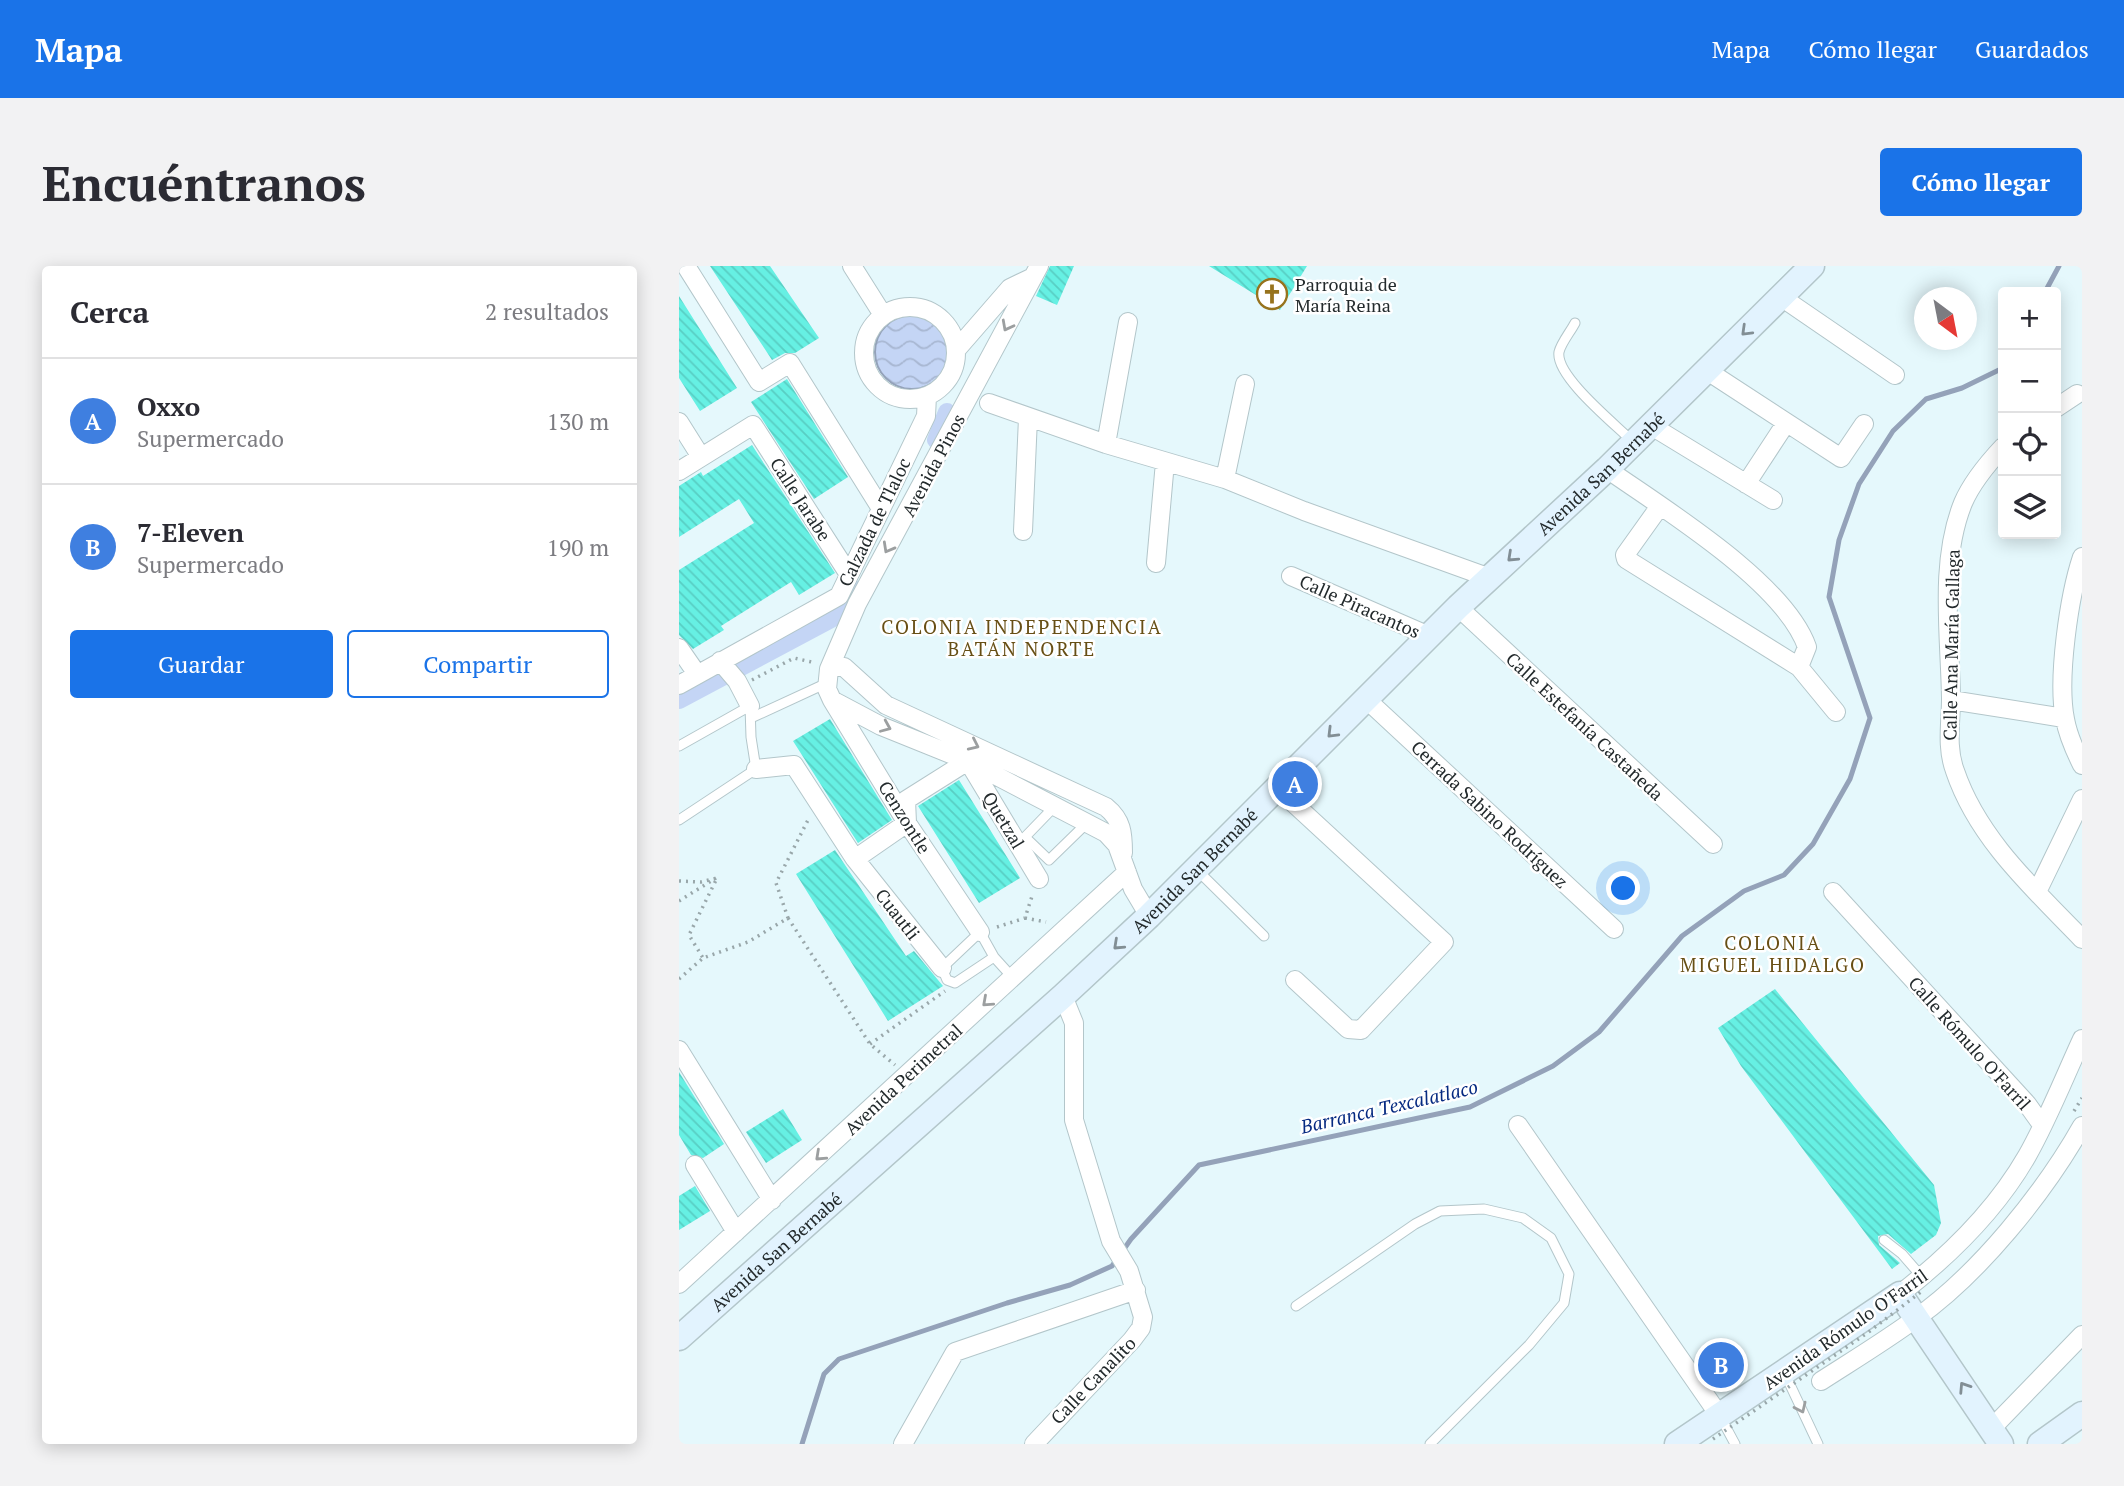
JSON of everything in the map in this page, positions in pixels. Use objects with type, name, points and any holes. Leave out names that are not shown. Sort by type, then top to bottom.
[{"type":"main road","name":"Avenida San Bernabé","points":[[679,1338],[1149,916],[1458,607],[1607,469],[1812,266]]},
{"type":"main road","name":"Avenida Rómulo O'Farril","points":[[1677,1444],[1915,1287]]},
{"type":"main road","points":[[1915,1287],[1917,1318],[1996,1437]]},
{"type":"main road","points":[[2040,1444],[2082,1414]]},
{"type":"street","points":[[686,266],[759,382],[790,363],[880,507]]},
{"type":"street","points":[[852,266],[883,315]]},
{"type":"street","points":[[957,349],[1010,288],[1032,270]]},
{"type":"street","name":"Avenida Pinos","points":[[830,683],[857,604],[1032,270]]},
{"type":"street","points":[[1781,297],[1895,375]]},
{"type":"street","points":[[906,307],[930,310],[949,326],[957,349],[954,369],[943,385],[927,396],[905,399],[884,391],[869,375],[864,354],[869,332],[883,315],[906,307]]},
{"type":"street","points":[[1105,444],[1128,322]]},
{"type":"street","points":[[1706,370],[1841,458],[1864,424]]},
{"type":"street","points":[[1225,479],[1245,384]]},
{"type":"street","points":[[2061,405],[2077,394]]},
{"type":"street","name":"Calzada de Tlaloc","points":[[679,685],[839,596],[926,415],[927,396]]},
{"type":"street","points":[[989,403],[1105,444],[1225,479],[1304,511],[1490,578]]},
{"type":"street","points":[[1023,531],[1028,418]]},
{"type":"street","points":[[679,422],[701,457],[679,471]]},
{"type":"street","points":[[1746,484],[1786,423]]},
{"type":"street","name":"Calle Jarabe","points":[[701,457],[753,425],[848,573]]},
{"type":"street","points":[[1641,434],[1746,484],[1773,500]]},
{"type":"street","name":"Calle Ana María Gallaga","points":[[1998,452],[1985,466],[1963,502],[1953,542],[1948,602],[1951,700],[1949,747],[1955,772],[1981,825],[2037,892],[2082,939]]},
{"type":"street","points":[[1156,563],[1165,462]]},
{"type":"street","points":[[1607,469],[1722,551],[1789,615],[1802,633],[1807,648],[1798,667]]},
{"type":"street","points":[[1660,506],[1625,555],[1629,563],[1798,667],[1836,712]]},
{"type":"street","points":[[2082,557],[2064,686],[2064,718],[2082,765]]},
{"type":"street","name":"Calle Piracantos","points":[[1291,576],[1429,636]]},
{"type":"street","name":"Calle Estefanía Castañeda","points":[[1458,607],[1713,844]]},
{"type":"street","points":[[679,648],[697,674]]},
{"type":"street","points":[[721,663],[738,684],[750,712]]},
{"type":"street","points":[[1125,865],[1122,831],[1117,817],[1106,807],[886,705],[844,667],[830,683],[881,726],[968,761],[1088,822],[1112,839],[1149,916]]},
{"type":"street","name":"Cenzontle","points":[[830,683],[907,823],[980,932]]},
{"type":"street","name":"Cerrada Sabino Rodríguez","points":[[1366,699],[1614,929]]},
{"type":"street","points":[[1951,700],[2064,718]]},
{"type":"street","points":[[855,859],[907,823],[906,800],[968,761]]},
{"type":"street","name":"Quetzal","points":[[968,761],[1039,878]]},
{"type":"street","name":"Cuautli","points":[[756,769],[793,765],[855,859],[941,968]]},
{"type":"street","points":[[1277,788],[1444,942],[1361,1030],[1348,1029],[1295,980]]},
{"type":"street","points":[[2037,892],[2082,799]]},
{"type":"street","name":"Avenida Perimetral","points":[[682,1275],[772,1200],[1013,978],[1125,865]]},
{"type":"street","name":"Calle Rómulo O'Farril","points":[[1833,892],[2027,1104],[2042,1125],[2082,1039]]},
{"type":"street","name":"Calle Canalito","points":[[1034,1444],[1141,1328],[1143,1317],[1129,1272],[1111,1241],[1074,1120],[1075,1023],[1063,996]]},
{"type":"street","points":[[679,1050],[772,1200]]},
{"type":"street","points":[[1518,1125],[1719,1415]]},
{"type":"street","name":"Avenida Rómulo O'Farril","points":[[1915,1287],[1987,1213],[2010,1182],[2042,1125]]},
{"type":"street","points":[[1821,1381],[1917,1318],[1967,1274],[2024,1210],[2082,1126]]},
{"type":"street","points":[[695,1165],[736,1232]]},
{"type":"street","points":[[903,1444],[955,1352],[1136,1290]]},
{"type":"street","points":[[1996,1437],[2082,1335]]},
{"type":"lane","points":[[1575,323],[1559,352],[1561,367],[1572,382],[1641,434]]},
{"type":"lane","points":[[679,746],[750,712],[830,683]]},
{"type":"lane","points":[[679,820],[756,769],[750,712]]},
{"type":"lane","points":[[1055,806],[1025,838],[1049,860],[1088,822]]},
{"type":"lane","points":[[1196,869],[1264,936]]},
{"type":"lane","points":[[994,957],[955,983],[947,980],[941,968],[980,932],[994,957],[1013,978]]},
{"type":"lane","points":[[1296,1306],[1415,1224],[1440,1211],[1484,1209],[1523,1217],[1551,1238],[1569,1274],[1564,1303],[1529,1345],[1430,1444]]},
{"type":"lane","points":[[1884,1240],[1902,1254],[1915,1287]]},
{"type":"lane","points":[[1785,1373],[1818,1444]]},
{"type":"lane","points":[[1719,1415],[1735,1444]]},
{"type":"path","points":[[738,684],[794,658],[830,683]]},
{"type":"path","points":[[817,802],[776,883],[788,918],[870,1044],[907,1075]]},
{"type":"path","points":[[703,958],[689,935],[717,878]]},
{"type":"path","points":[[679,881],[701,882],[717,878]]},
{"type":"path","points":[[679,901],[717,878]]},
{"type":"path","points":[[980,932],[1024,918],[1039,878]]},
{"type":"path","points":[[679,979],[703,958],[748,942],[788,918]]},
{"type":"path","points":[[870,1044],[919,1012],[955,983]]},
{"type":"path","points":[[1713,1440],[1870,1331],[1915,1287]]},
{"type":"water","points":[[912,315],[933,321],[943,331],[949,352],[943,373],[933,383],[912,389],[891,383],[881,373],[875,352],[881,331],[891,321]]},
{"type":"building","points":[[710,266],[770,266],[819,338],[795,353],[785,353],[772,360]]},
{"type":"building","points":[[1050,266],[1074,266],[1057,305],[1036,296]]},
{"type":"building","name":"Parroquia de María Reina","points":[[1209,266],[1307,266],[1280,310]]},
{"type":"building","points":[[679,296],[737,388],[700,411],[679,378]]},
{"type":"building","points":[[787,379],[848,477],[814,499],[751,402]]},
{"type":"building","points":[[752,445],[835,573],[799,595],[791,582],[721,626],[724,630],[693,649],[679,635],[679,570],[754,523],[739,499],[679,537],[679,486],[701,472],[703,476]]},
{"type":"building","points":[[830,719],[892,820],[858,843],[793,741]]},
{"type":"building","points":[[959,780],[1020,878],[979,903],[918,806]]},
{"type":"building","points":[[835,850],[906,956],[914,951],[943,986],[888,1021],[796,874]]},
{"type":"building","points":[[1775,989],[1934,1185],[1941,1223],[1936,1235],[1911,1254],[1888,1234],[1878,1236],[1879,1245],[1900,1263],[1892,1269],[1741,1066],[1718,1028]]},
{"type":"building","points":[[679,1072],[724,1144],[703,1158],[691,1155],[679,1135]]},
{"type":"building","points":[[783,1109],[802,1140],[766,1163],[746,1132]]},
{"type":"building","points":[[695,1186],[710,1211],[679,1230],[679,1196]]},
{"type":"waterway","name":"Barranca Texcalatlaco","points":[[2048,287],[2059,266]]},
{"type":"waterway","name":"Barranca Texcalatlaco","points":[[802,1444],[824,1374],[839,1359],[1070,1285],[1112,1266],[1131,1239],[1199,1165],[1470,1107],[1553,1066],[1599,1032],[1682,936],[1744,891],[1784,875],[1813,844],[1850,779],[1870,718],[1829,597],[1839,540],[1859,484],[1893,431],[1926,399],[1962,388],[1998,370]]},
{"type":"waterway","points":[[936,440],[947,412]]},
{"type":"waterway","points":[[679,700],[831,619],[853,601],[859,590]]},
{"type":"place","name":"Parroquia de María Reina","points":[[1272,294]]},
{"type":"place","name":"Oxxo","points":[[1295,784]]},
{"type":"place","name":"7-Eleven","points":[[1721,1365]]},
{"type":"district","name":"COLONIA INDEPENDENCIA BATÁN NORTE","points":[[1022,637]]},
{"type":"district","name":"COLONIA MIGUEL HIDALGO","points":[[1773,953]]}]
